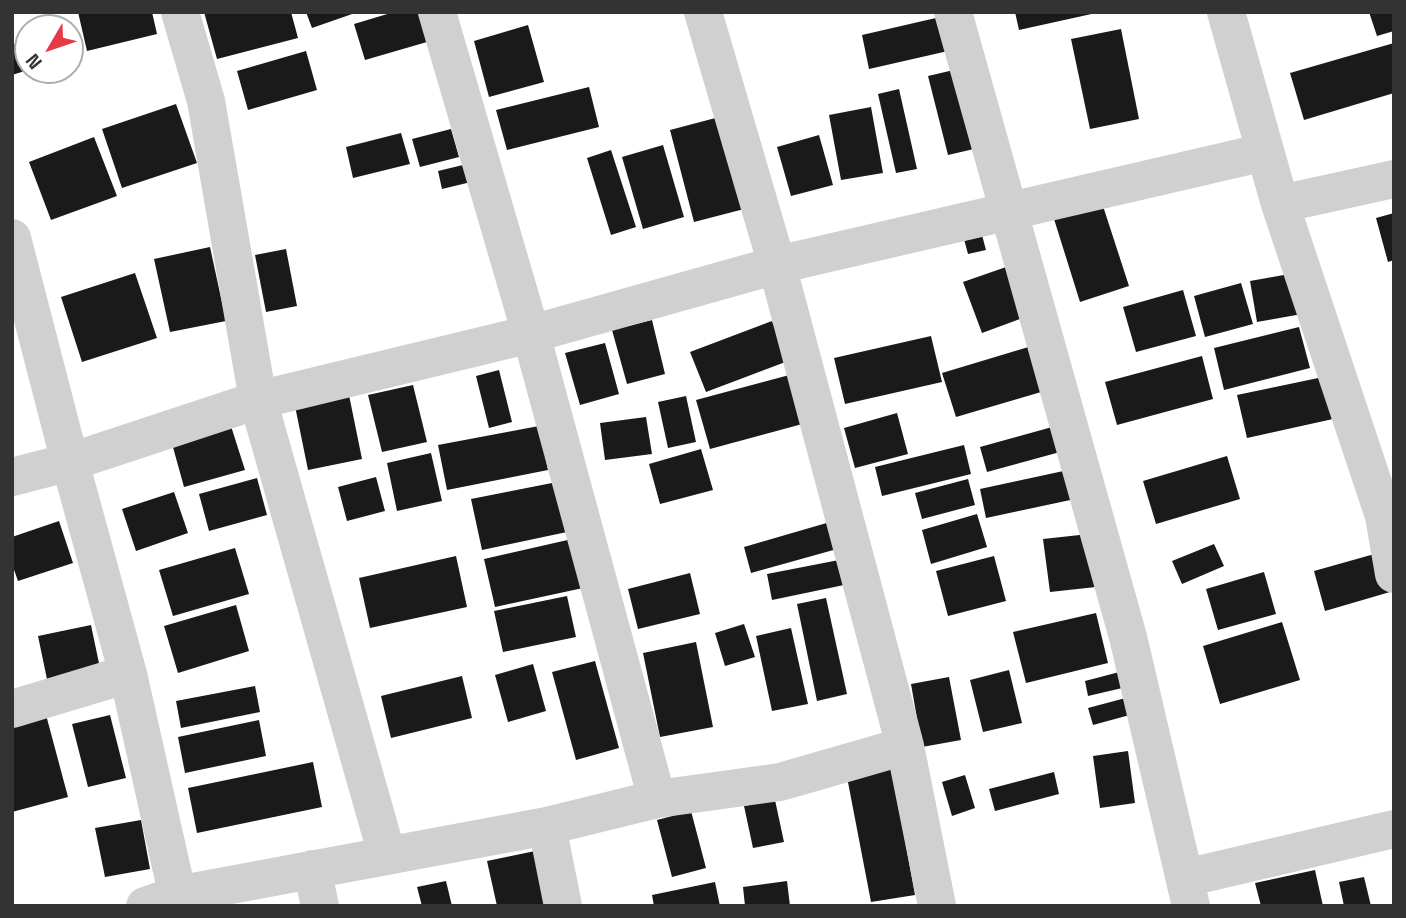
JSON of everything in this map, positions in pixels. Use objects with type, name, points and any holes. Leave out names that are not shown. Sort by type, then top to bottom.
[{"type":"street","points":[[180,12],[206,101],[258,400],[387,855]]},
{"type":"street","points":[[437,12],[531,334],[657,799]]},
{"type":"street","points":[[703,12],[777,265],[905,746],[937,906]]},
{"type":"street","points":[[953,12],[1128,637],[1188,892],[1394,829]]},
{"type":"street","points":[[1226,12],[1280,204],[1389,515],[1394,574]]},
{"type":"street","points":[[12,477],[70,462],[258,400],[531,334],[777,265],[1265,152]]},
{"type":"street","points":[[1280,204],[1394,179]]},
{"type":"street","points":[[12,238],[128,674],[168,902],[313,869],[547,826],[657,799],[780,782],[905,746]]},
{"type":"street","points":[[12,709],[128,674]]},
{"type":"street","points":[[547,826],[563,906]]},
{"type":"street","points":[[313,869],[320,906]]},
{"type":"building","points":[[152,12],[157,34],[87,51],[84,14],[78,14]]},
{"type":"building","points":[[204,12],[291,12],[298,38],[217,59]]},
{"type":"building","points":[[306,12],[355,12],[355,13],[312,28]]},
{"type":"building","points":[[394,12],[418,12],[427,42],[365,60],[354,24]]},
{"type":"building","points":[[962,12],[970,46],[869,69],[862,35]]},
{"type":"building","points":[[1015,12],[1096,12],[1096,13],[1019,30]]},
{"type":"building","points":[[1369,12],[1394,12],[1394,31],[1377,36]]},
{"type":"building","points":[[528,25],[544,82],[489,97],[474,41]]},
{"type":"building","points":[[1121,29],[1139,119],[1090,129],[1071,39]]},
{"type":"building","points":[[1394,43],[1394,93],[1304,120],[1290,73]]},
{"type":"building","points":[[14,44],[12,75],[12,45]]},
{"type":"building","points":[[306,51],[317,90],[248,110],[237,71]]},
{"type":"building","points":[[984,63],[1004,142],[948,155],[928,76]]},
{"type":"building","points":[[589,87],[599,127],[507,150],[496,110]]},
{"type":"building","points":[[899,89],[917,169],[896,173],[878,94]]},
{"type":"building","points":[[176,104],[197,163],[122,188],[102,129]]},
{"type":"building","points":[[871,107],[883,173],[841,180],[829,115]]},
{"type":"building","points":[[723,116],[748,208],[694,222],[670,130]]},
{"type":"building","points":[[451,129],[459,157],[420,167],[412,139]]},
{"type":"building","points":[[401,133],[410,164],[353,178],[346,147]]},
{"type":"building","points":[[819,135],[833,185],[791,196],[777,147]]},
{"type":"building","points":[[94,137],[117,196],[51,220],[29,162]]},
{"type":"building","points":[[663,145],[684,217],[643,229],[622,157]]},
{"type":"building","points":[[611,150],[636,227],[611,235],[587,158]]},
{"type":"building","points":[[467,164],[471,182],[442,189],[438,171]]},
{"type":"building","points":[[1102,203],[1129,286],[1080,302],[1054,219]]},
{"type":"building","points":[[1394,213],[1394,260],[1388,262],[1376,218]]},
{"type":"building","points":[[979,224],[986,250],[968,254],[961,228]]},
{"type":"building","points":[[210,247],[226,321],[170,332],[154,259]]},
{"type":"building","points":[[286,249],[297,306],[266,312],[255,255]]},
{"type":"building","points":[[1009,266],[1028,316],[982,333],[963,282]]},
{"type":"building","points":[[135,273],[157,338],[82,362],[61,297]]},
{"type":"building","points":[[1295,273],[1302,314],[1257,322],[1250,281]]},
{"type":"building","points":[[1241,283],[1253,324],[1205,337],[1194,296]]},
{"type":"building","points":[[1183,290],[1196,336],[1136,352],[1123,307]]},
{"type":"building","points":[[652,320],[665,374],[627,384],[612,330]]},
{"type":"building","points":[[772,321],[788,361],[706,392],[690,352]]},
{"type":"building","points":[[1299,327],[1310,368],[1224,390],[1214,348]]},
{"type":"building","points":[[931,336],[942,382],[845,404],[834,358]]},
{"type":"building","points":[[605,343],[619,394],[580,405],[565,353]]},
{"type":"building","points":[[1035,345],[1048,390],[956,417],[942,373]]},
{"type":"building","points":[[1202,356],[1213,399],[1117,425],[1105,382]]},
{"type":"building","points":[[499,370],[512,422],[489,428],[476,376]]},
{"type":"building","points":[[793,374],[806,423],[710,449],[696,400]]},
{"type":"building","points":[[1323,377],[1333,419],[1247,438],[1237,395]]},
{"type":"building","points":[[413,385],[427,442],[382,452],[368,395]]},
{"type":"building","points":[[349,395],[362,459],[308,470],[295,406]]},
{"type":"building","points":[[686,396],[696,442],[668,448],[658,402]]},
{"type":"building","points":[[897,413],[908,454],[855,468],[844,428]]},
{"type":"building","points":[[646,417],[652,454],[605,460],[600,423]]},
{"type":"building","points":[[230,423],[245,470],[184,487],[171,440]]},
{"type":"building","points":[[1063,424],[1071,449],[987,472],[980,447]]},
{"type":"building","points":[[539,426],[548,470],[447,490],[438,445]]},
{"type":"building","points":[[964,445],[971,474],[882,496],[875,467]]},
{"type":"building","points":[[701,449],[713,490],[660,504],[649,464]]},
{"type":"building","points":[[431,453],[442,501],[397,511],[387,463]]},
{"type":"building","points":[[1227,456],[1240,499],[1156,524],[1143,481]]},
{"type":"building","points":[[1068,470],[1075,499],[986,518],[980,489]]},
{"type":"building","points":[[376,477],[385,511],[347,521],[338,487]]},
{"type":"building","points":[[257,478],[267,515],[209,531],[199,494]]},
{"type":"building","points":[[968,479],[975,505],[922,519],[915,493]]},
{"type":"building","points":[[557,482],[567,532],[482,550],[471,499]]},
{"type":"building","points":[[174,492],[188,533],[136,551],[122,509]]},
{"type":"building","points":[[977,514],[987,547],[931,564],[922,530]]},
{"type":"building","points":[[59,521],[73,563],[18,581],[12,564],[12,537]]},
{"type":"building","points":[[830,522],[837,549],[751,573],[744,547]]},
{"type":"building","points":[[1098,533],[1105,586],[1050,592],[1043,539]]},
{"type":"building","points":[[572,539],[583,588],[495,607],[484,559]]},
{"type":"building","points":[[1214,544],[1224,566],[1182,584],[1172,561]]},
{"type":"building","points":[[235,548],[249,594],[173,616],[159,570]]},
{"type":"building","points":[[1378,553],[1390,592],[1325,611],[1314,571]]},
{"type":"building","points":[[456,556],[467,607],[370,628],[359,578]]},
{"type":"building","points":[[994,556],[1006,601],[948,616],[936,571]]},
{"type":"building","points":[[839,560],[844,585],[772,600],[767,574]]},
{"type":"building","points":[[1264,572],[1276,614],[1218,630],[1206,589]]},
{"type":"building","points":[[690,573],[700,614],[638,629],[628,589]]},
{"type":"building","points":[[567,596],[576,637],[503,652],[494,611]]},
{"type":"building","points":[[826,598],[847,694],[817,701],[797,604]]},
{"type":"building","points":[[236,605],[249,651],[178,673],[164,626]]},
{"type":"building","points":[[1096,613],[1108,663],[1026,683],[1013,632]]},
{"type":"building","points":[[1282,622],[1300,680],[1220,704],[1203,646]]},
{"type":"building","points":[[744,624],[755,657],[725,666],[715,633]]},
{"type":"building","points":[[91,625],[101,673],[48,684],[38,636]]},
{"type":"building","points":[[791,628],[808,704],[772,711],[756,636]]},
{"type":"building","points":[[696,642],[713,727],[660,737],[643,653]]},
{"type":"building","points":[[595,661],[619,748],[576,760],[552,672]]},
{"type":"building","points":[[533,664],[546,711],[508,722],[495,675]]},
{"type":"building","points":[[1009,670],[1022,723],[983,732],[970,680]]},
{"type":"building","points":[[1127,670],[1131,686],[1088,696],[1085,681]]},
{"type":"building","points":[[462,676],[472,718],[391,738],[381,696]]},
{"type":"building","points":[[949,677],[961,740],[922,747],[911,684]]},
{"type":"building","points":[[255,686],[260,712],[181,728],[176,701]]},
{"type":"building","points":[[1133,696],[1137,713],[1093,725],[1088,708]]},
{"type":"building","points":[[45,711],[68,797],[12,812],[12,720]]},
{"type":"building","points":[[110,715],[126,778],[88,787],[72,724]]},
{"type":"building","points":[[259,720],[266,756],[185,773],[178,737]]},
{"type":"building","points":[[1128,751],[1135,803],[1100,808],[1093,756]]},
{"type":"building","points":[[313,762],[322,807],[197,833],[188,788]]},
{"type":"building","points":[[892,769],[915,895],[871,902],[847,777]]},
{"type":"building","points":[[1054,772],[1059,794],[995,811],[989,789]]},
{"type":"building","points":[[965,775],[975,808],[952,816],[942,782]]},
{"type":"building","points":[[775,800],[784,842],[753,848],[744,806]]},
{"type":"building","points":[[691,811],[706,868],[672,877],[657,820]]},
{"type":"building","points":[[141,820],[150,869],[105,877],[95,828]]},
{"type":"building","points":[[540,850],[551,906],[497,906],[487,861]]},
{"type":"building","points":[[1315,870],[1323,906],[1261,906],[1255,883]]},
{"type":"building","points":[[1364,877],[1371,906],[1344,906],[1339,882]]},
{"type":"building","points":[[446,881],[452,906],[422,906],[417,887]]},
{"type":"building","points":[[787,881],[790,906],[745,906],[743,887]]},
{"type":"building","points":[[715,882],[720,906],[654,906],[652,895]]}]
